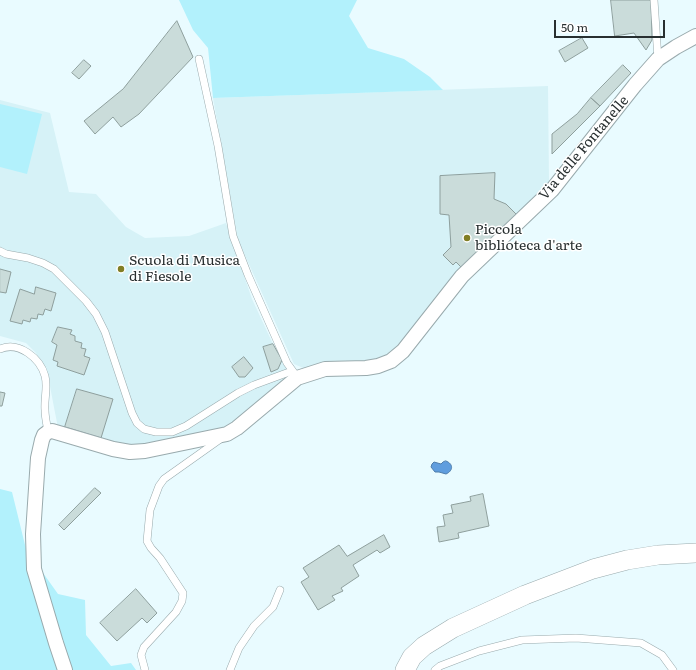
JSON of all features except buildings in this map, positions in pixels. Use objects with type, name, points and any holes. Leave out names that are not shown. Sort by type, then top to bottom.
[{"type":"main road","points":[[405,670],[412,657],[424,646],[454,628],[524,595],[593,569],[627,560],[658,556],[694,554]]},
{"type":"street","name":"Via delle Fontanelle","points":[[48,432],[52,431],[113,450],[145,452],[227,434],[237,428],[295,374],[325,369],[366,368],[378,366],[391,361],[404,351],[462,276],[552,190],[635,84],[658,60],[676,46],[696,36]]},
{"type":"street","points":[[48,432],[44,435],[42,440],[38,458],[33,534],[34,568],[56,643],[66,670]]},
{"type":"lane","points":[[654,0],[658,60]]},
{"type":"lane","points":[[0,252],[28,258],[43,263],[54,269],[86,301],[96,314],[105,332],[132,413],[137,423],[144,429],[156,432],[172,432],[186,426],[238,393],[254,385],[295,374],[287,363],[248,275],[233,236],[218,146],[199,59]]},
{"type":"lane","points":[[0,349],[11,347],[19,348],[34,358],[41,368],[46,382],[45,410],[48,432]]},
{"type":"lane","points":[[145,670],[141,655],[144,647],[176,612],[182,601],[183,593],[147,541],[150,510],[159,486],[164,479],[227,434]]},
{"type":"lane","points":[[230,670],[239,648],[254,626],[273,607],[280,590]]},
{"type":"lane","points":[[435,670],[440,666],[480,651],[522,640],[576,638],[641,642],[662,655],[673,670]]},
{"type":"shaded area","points":[[179,0],[357,0],[349,16],[368,48],[404,59],[430,77],[443,90],[213,98],[208,48],[193,30]]},
{"type":"shaded area","points":[[548,86],[549,183],[394,355],[377,362],[308,370],[294,364],[238,240],[213,98]]},
{"type":"shaded area","name":"Scuola di Musica di Fiesole","points":[[0,100],[50,113],[69,192],[96,194],[126,227],[145,238],[189,236],[226,223],[252,299],[273,344],[291,377],[225,428],[128,448],[58,428],[47,371],[36,353],[26,343],[0,336]]},
{"type":"shaded area","points":[[0,104],[42,114],[27,174],[0,167]]},
{"type":"shaded area","points":[[0,489],[12,492],[26,549],[58,594],[85,600],[86,635],[111,666],[131,663],[136,670],[0,670]]},
{"type":"water","points":[[446,461],[449,462],[452,468],[446,474],[435,472],[431,467],[434,462],[441,464]]},
{"type":"place","name":"Piccola biblioteca d'arte","points":[[467,238]]},
{"type":"place","name":"Scuola di Musica di Fiesole","points":[[121,269]]}]
